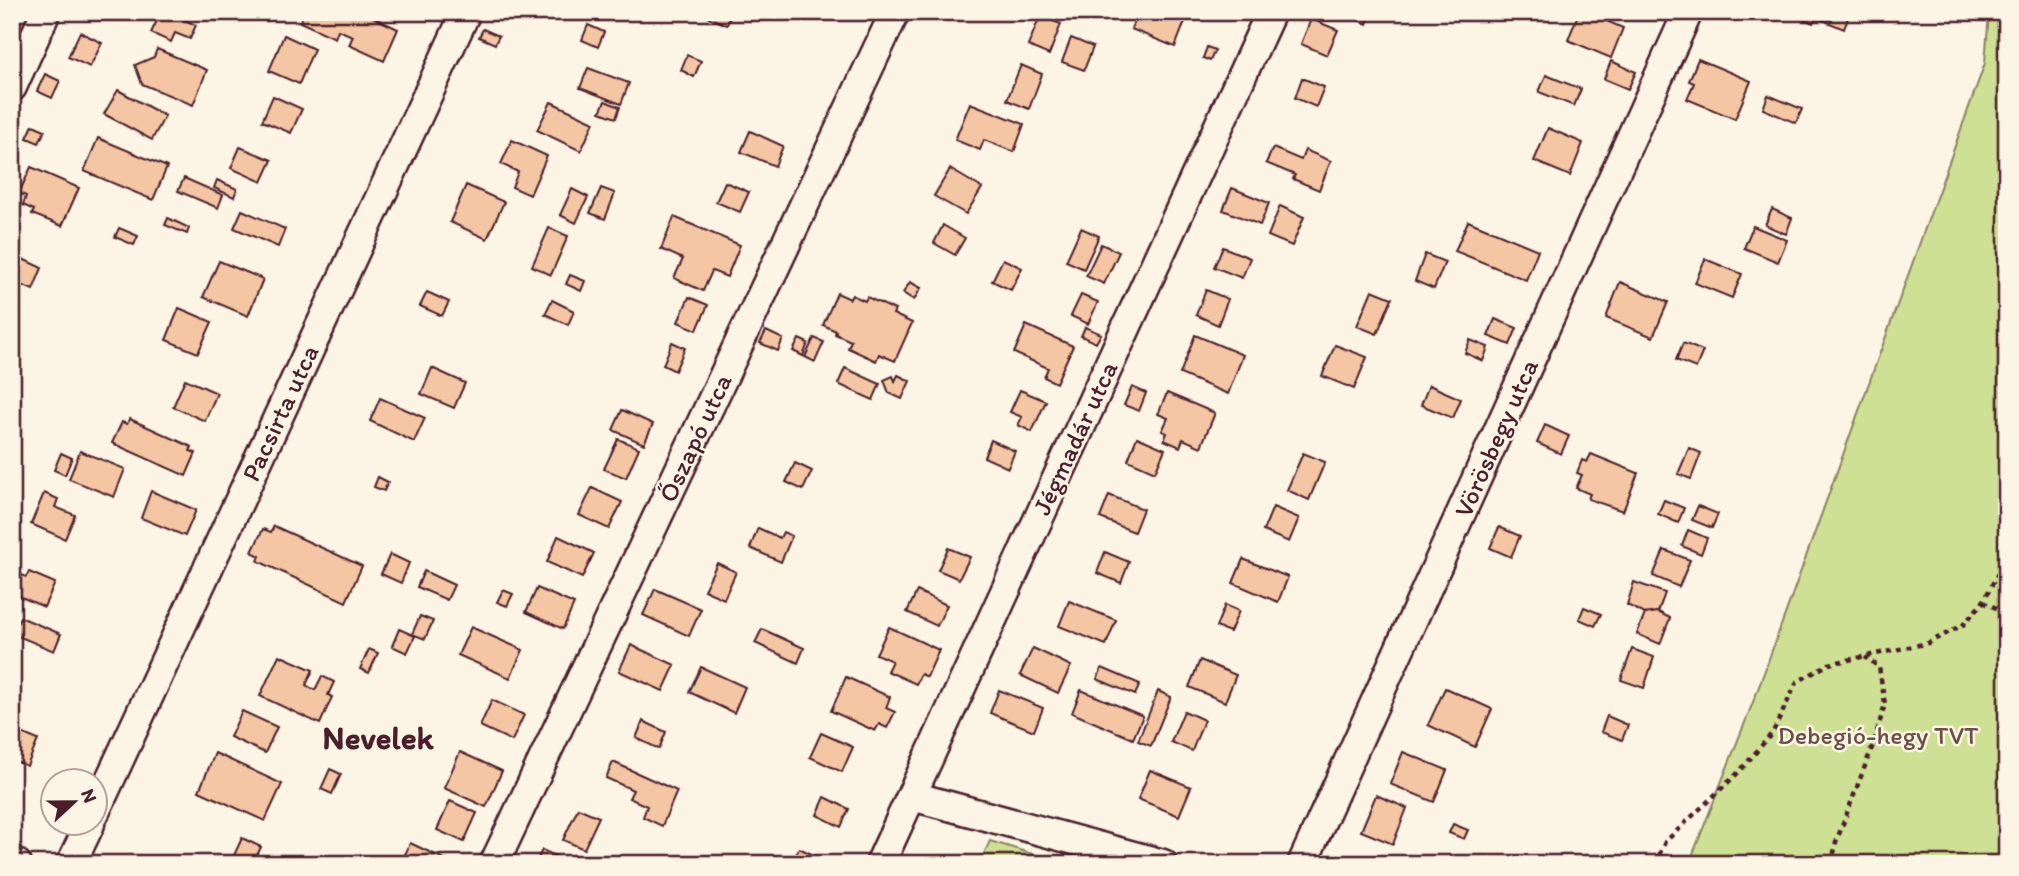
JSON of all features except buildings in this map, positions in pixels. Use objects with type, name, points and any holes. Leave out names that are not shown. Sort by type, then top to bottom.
[{"type":"street","points":[[12,87],[46,12]]},
{"type":"street","name":"Pacsirta utca","points":[[108,784],[466,12]]},
{"type":"street","name":"Őszapó utca","points":[[494,864],[895,12]]},
{"type":"street","name":"Jégmadár utca","points":[[880,864],[1271,12]]},
{"type":"street","name":"Vörösbegy utca","points":[[1302,864],[1688,12]]},
{"type":"street","points":[[912,796],[1163,864]]},
{"type":"street","points":[[71,864],[83,838]]},
{"type":"path","points":[[1655,864],[1665,842],[1740,771],[1773,732],[1797,682],[1829,664],[1928,643],[1962,625],[1983,602],[2007,556]]},
{"type":"path","points":[[1983,602],[2007,613]]},
{"type":"path","points":[[1832,864],[1836,842],[1873,745],[1885,704],[1879,667],[1864,656]]},
{"type":"green space","name":"Debegió-hegy TVT","points":[[1989,12],[2007,12],[2007,864],[1689,864],[1757,692],[1985,63]]},
{"type":"green space","points":[[990,841],[1065,864],[979,864]]},
{"type":"district","name":"Nevelek","points":[[378,737]]}]
